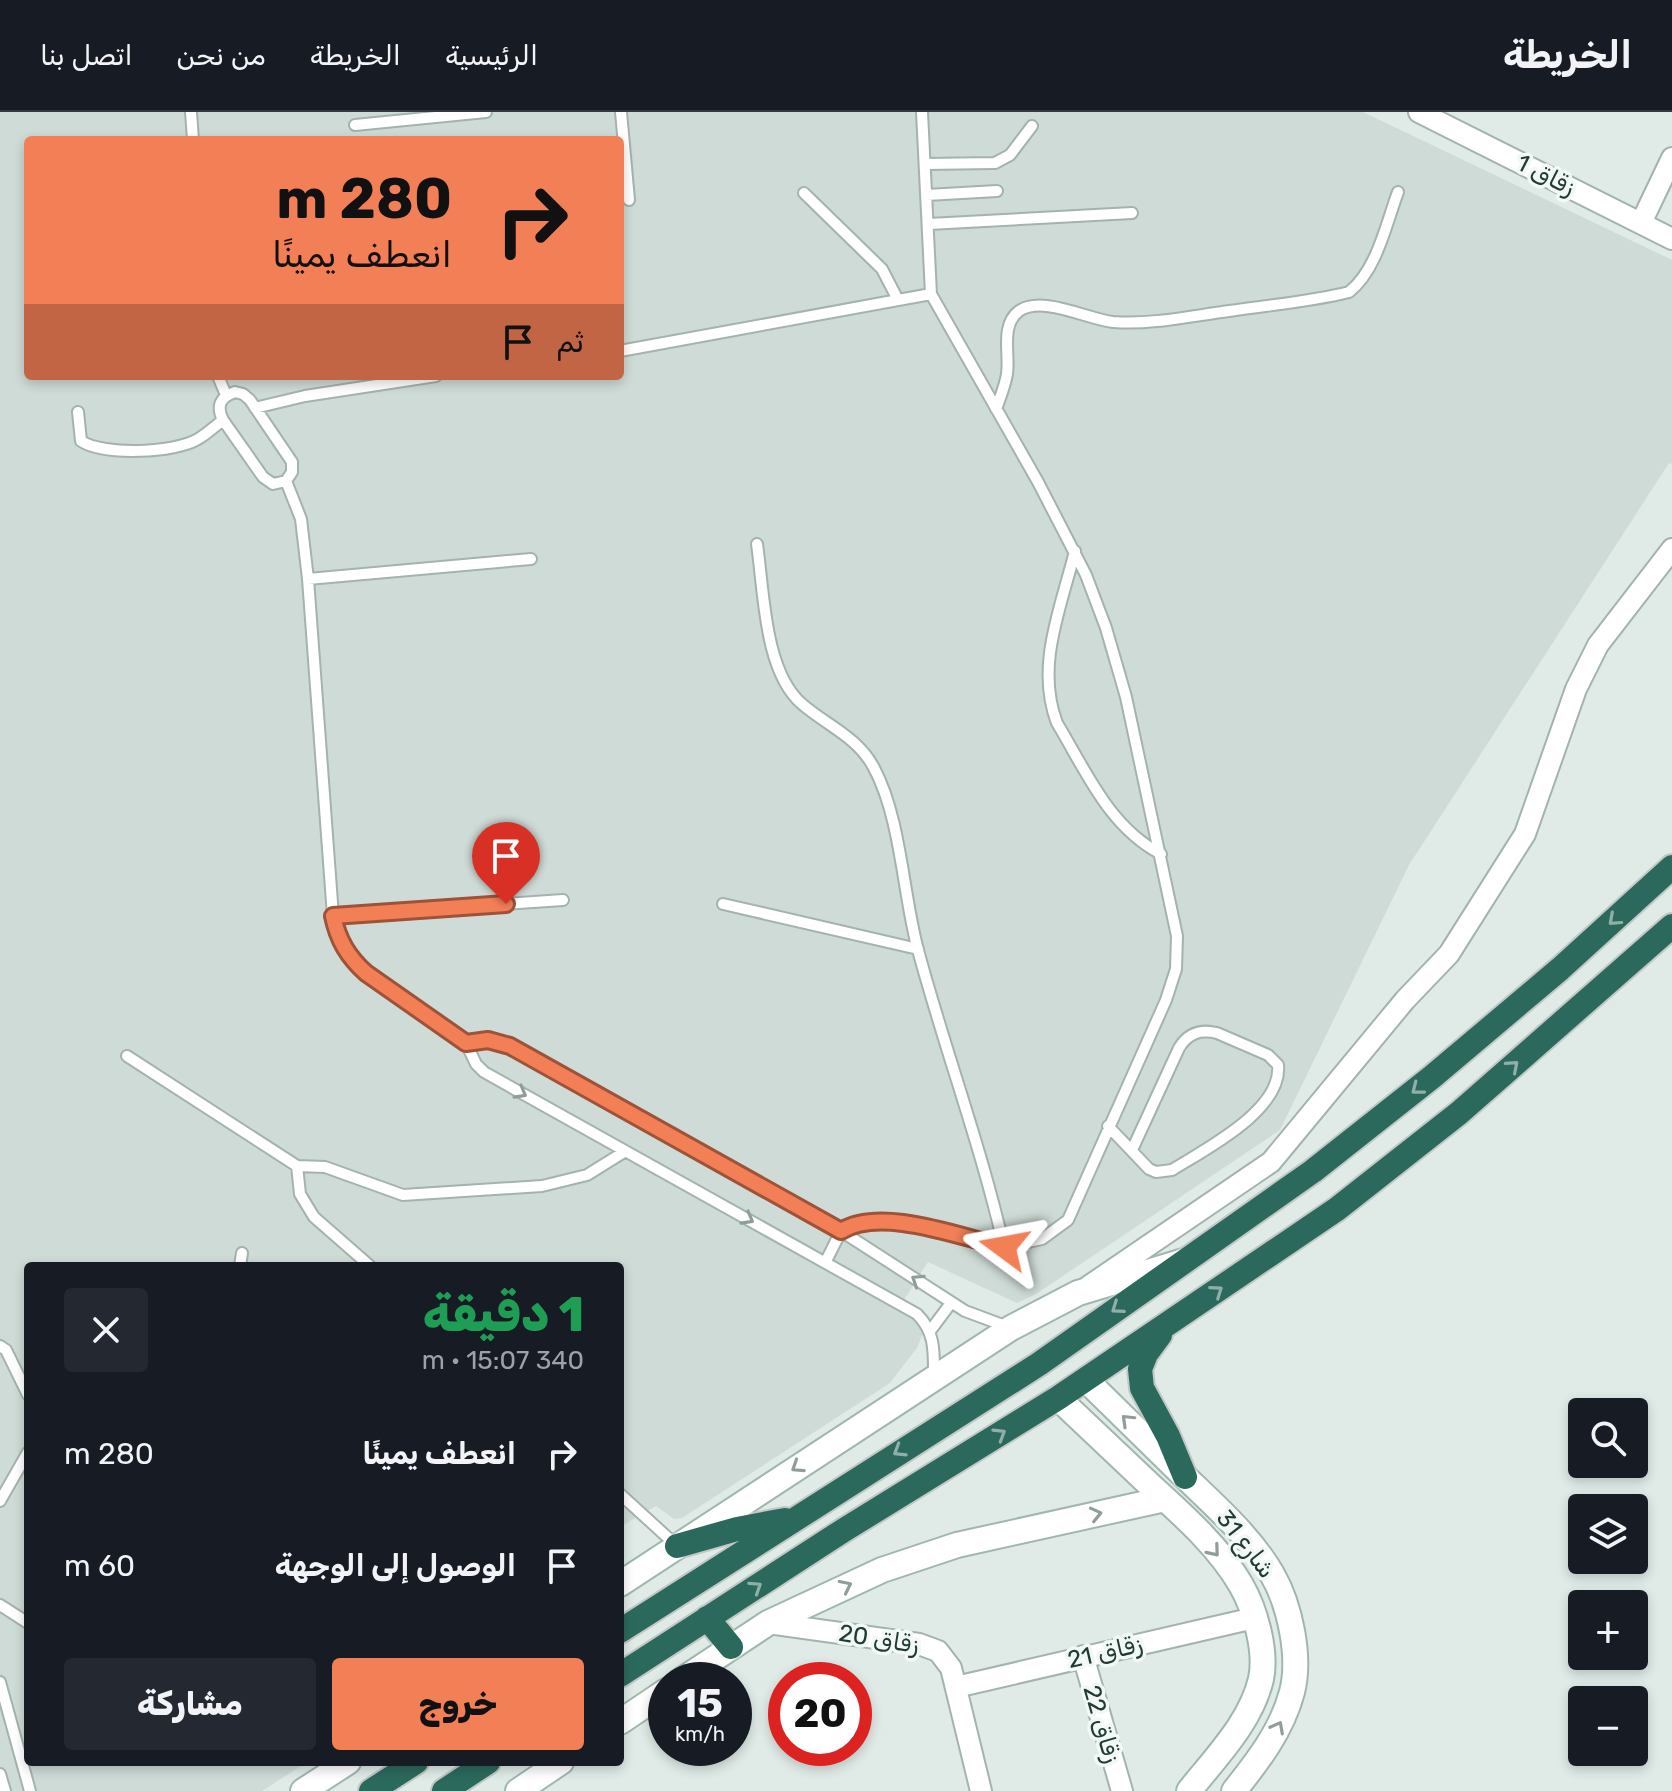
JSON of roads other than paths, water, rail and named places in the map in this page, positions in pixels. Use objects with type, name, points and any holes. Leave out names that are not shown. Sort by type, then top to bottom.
[{"type":"highway","points":[[624,1628],[1039,1364],[1313,1171],[1432,1077],[1560,969],[1672,867]]},
{"type":"highway","points":[[624,1672],[1086,1380],[1337,1209],[1447,1122],[1672,926]]},
{"type":"highway","points":[[1166,1327],[1146,1354],[1140,1369],[1142,1388],[1168,1436],[1185,1477]]},
{"type":"highway","points":[[677,1546],[737,1529],[796,1519]]},
{"type":"highway","points":[[707,1618],[731,1647]]},
{"type":"highway","points":[[371,1791],[410,1766]]},
{"type":"highway","points":[[444,1791],[482,1766]]},
{"type":"main road","points":[[624,1581],[1011,1328],[1078,1293],[1184,1261]]},
{"type":"main road","name":"شارع 31","points":[[1086,1380],[1213,1503],[1272,1573],[1286,1605],[1295,1644],[1293,1690],[1282,1720],[1260,1759],[1234,1791]]},
{"type":"main road","name":"شارع 31","points":[[1058,1398],[1190,1523],[1241,1585],[1254,1618],[1262,1660],[1261,1677],[1254,1699],[1235,1734],[1189,1791]]},
{"type":"main road","points":[[709,1662],[768,1623],[845,1586],[919,1556],[1165,1499]]},
{"type":"main road","points":[[1190,1523],[1213,1503]]},
{"type":"main road","points":[[1261,1677],[1293,1690]]},
{"type":"main road","points":[[624,1719],[648,1703]]},
{"type":"main road","points":[[303,1791],[342,1766]]},
{"type":"main road","points":[[518,1791],[555,1766]]},
{"type":"street","name":"زقاق 1","points":[[1419,112],[1672,239]]},
{"type":"street","points":[[1641,223],[1672,158]]},
{"type":"street","points":[[1078,1293],[1271,1162],[1405,1000],[1449,954],[1525,834],[1576,689],[1598,645],[1672,549]]},
{"type":"street","name":"زقاق 21","points":[[956,1687],[1254,1618]]},
{"type":"street","name":"زقاق 20","points":[[768,1623],[929,1646],[946,1659],[956,1687],[981,1791]]},
{"type":"street","name":"زقاق 22","points":[[1083,1656],[1122,1791]]},
{"type":"lane","points":[[191,112],[193,136]]},
{"type":"lane","points":[[355,125],[486,112]]},
{"type":"lane","points":[[621,112],[623,136]]},
{"type":"lane","points":[[826,1261],[841,1231],[868,1221],[889,1222],[1004,1247],[1042,1239],[1068,1220],[1166,1000],[1176,969],[1177,936],[1161,854],[1126,697],[1106,628],[1075,551],[931,294],[922,112]]},
{"type":"lane","points":[[925,164],[995,163],[1010,155],[1032,126]]},
{"type":"lane","points":[[624,145],[629,200]]},
{"type":"lane","points":[[927,195],[997,191]]},
{"type":"lane","points":[[996,409],[1007,377],[1007,334],[1011,319],[1022,309],[1034,305],[1056,307],[1094,319],[1118,322],[1167,320],[1349,292],[1362,282],[1369,268],[1398,192]]},
{"type":"lane","points":[[804,193],[882,269],[898,300]]},
{"type":"lane","points":[[929,224],[1132,213]]},
{"type":"lane","points":[[624,350],[931,294]]},
{"type":"lane","points":[[220,380],[226,395]]},
{"type":"lane","points":[[255,408],[372,380]]},
{"type":"lane","points":[[235,392],[243,394],[255,408],[292,462],[292,472],[286,481],[273,484],[263,477],[219,411],[220,402],[226,395],[235,392]]},
{"type":"lane","points":[[78,412],[81,441],[88,445],[126,450],[162,450],[196,441],[223,420]]},
{"type":"lane","points":[[286,481],[301,519],[308,579],[333,916],[337,932],[354,962],[466,1043],[476,1064],[484,1072],[917,1314],[930,1331],[934,1377]]},
{"type":"lane","points":[[757,544],[771,645],[784,681],[802,704],[841,730],[874,767],[890,810],[918,949],[977,1143],[1004,1247]]},
{"type":"lane","points":[[1075,551],[1048,658],[1047,691],[1051,708],[1112,815],[1131,835],[1161,854]]},
{"type":"lane","points":[[308,579],[531,559]]},
{"type":"lane","points":[[333,916],[563,900]]},
{"type":"lane","points":[[723,904],[918,949]]},
{"type":"lane","points":[[1108,1126],[1149,1169],[1156,1172],[1172,1170],[1254,1116],[1277,1080],[1278,1065],[1268,1055],[1217,1033],[1199,1031],[1191,1035],[1179,1048],[1132,1150]]},
{"type":"lane","points":[[466,1043],[488,1040],[510,1046],[841,1231],[951,1303],[980,1318],[1011,1328]]},
{"type":"lane","points":[[127,1056],[297,1166],[325,1167],[403,1195],[542,1186],[587,1175],[624,1152]]},
{"type":"lane","points":[[297,1166],[300,1194],[314,1217],[365,1262]]},
{"type":"lane","points":[[241,1262],[242,1253]]},
{"type":"lane","points":[[930,1331],[951,1303]]},
{"type":"lane","points":[[0,1346],[6,1350],[24,1387]]},
{"type":"lane","points":[[0,1501],[24,1459]]},
{"type":"lane","points":[[624,1498],[677,1546]]},
{"type":"lane","points":[[0,1605],[24,1620]]},
{"type":"lane","points":[[0,1682],[30,1791]]},
{"type":"lane","points":[[0,1774],[5,1791]]}]
